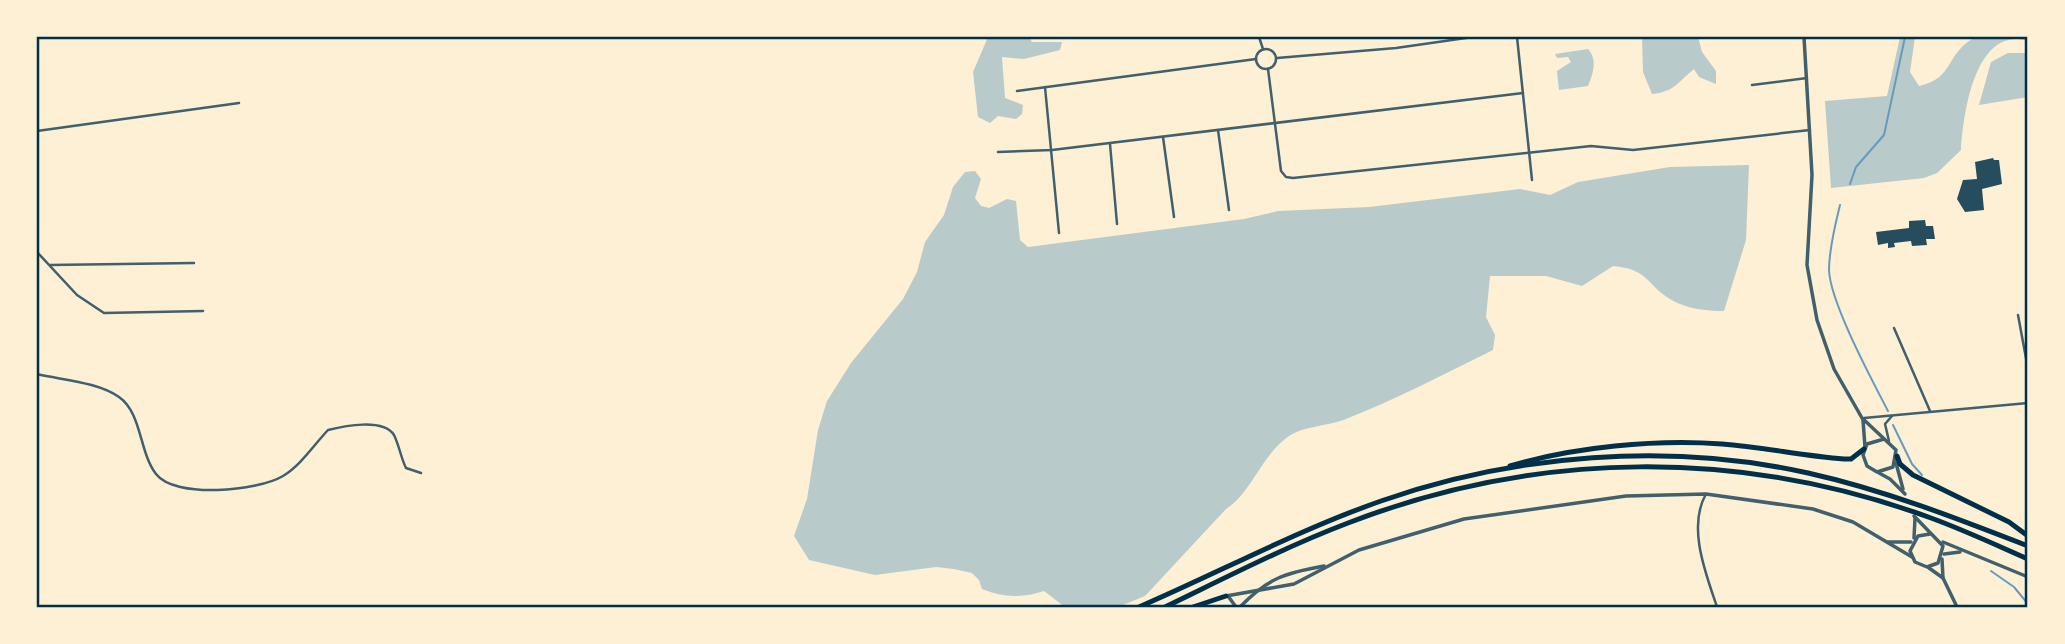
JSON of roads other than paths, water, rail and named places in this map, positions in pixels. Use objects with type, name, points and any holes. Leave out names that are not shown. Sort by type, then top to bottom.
[{"type":"highway","points":[[1139,607],[1291,537],[1369,505],[1553,455],[1656,444],[1718,444],[1852,459],[1865,448]]},
{"type":"highway","points":[[1485,473],[1544,463],[1603,458],[1742,461],[1807,473],[1877,491],[2028,546]]},
{"type":"highway","points":[[1897,459],[1913,475],[2009,522],[2028,536]]},
{"type":"highway","points":[[1165,607],[1314,537],[1396,506],[1486,482],[1547,472],[1614,466],[1715,468],[1822,486],[1931,518],[2028,559]]},
{"type":"highway","points":[[1193,607],[1226,596]]},
{"type":"street","points":[[1259,37],[1263,49]]},
{"type":"street","points":[[1277,58],[1395,48],[1473,37]]},
{"type":"street","points":[[1517,37],[1532,180]]},
{"type":"street","points":[[1804,37],[1812,186],[1807,265],[1810,290],[1830,358],[1862,418],[1889,441]]},
{"type":"street","points":[[1263,49],[1270,49],[1277,58]]},
{"type":"street","points":[[1017,91],[1256,59],[1263,49]]},
{"type":"street","points":[[1256,59],[1261,68],[1268,69],[1275,64],[1277,58]]},
{"type":"street","points":[[1268,69],[1281,172],[1286,177],[1293,178],[1591,146],[1633,150],[1810,130]]},
{"type":"street","points":[[1752,85],[1807,78]]},
{"type":"street","points":[[1045,87],[1059,233]]},
{"type":"street","points":[[998,152],[1052,150],[1523,93]]},
{"type":"street","points":[[37,131],[239,103]]},
{"type":"street","points":[[1219,130],[1229,210]]},
{"type":"street","points":[[1163,137],[1174,217]]},
{"type":"street","points":[[1110,143],[1117,224]]},
{"type":"street","points":[[37,252],[89,305],[104,313],[203,311]]},
{"type":"street","points":[[50,265],[194,262]]},
{"type":"street","points":[[2018,316],[2028,369]]},
{"type":"street","points":[[1894,328],[1930,412]]},
{"type":"street","points":[[37,374],[119,397],[131,409],[156,474],[171,487],[204,489],[258,485],[280,478],[295,468],[328,430],[364,426],[387,428],[393,435],[406,468],[421,472]]},
{"type":"street","points":[[1862,418],[2028,403]]},
{"type":"street","points":[[1862,418],[1864,461],[1890,479],[1905,494],[1897,459],[1889,441],[1886,421],[1895,415]]},
{"type":"street","points":[[1865,448],[1872,440],[1884,439]]},
{"type":"street","points":[[1877,472],[1888,470],[1897,459]]},
{"type":"street","points":[[1706,494],[1699,508],[1698,522],[1706,573],[1717,607]]},
{"type":"street","points":[[1226,596],[1259,588],[1294,584],[1359,550],[1464,519],[1592,499],[1706,494],[1759,499],[1831,513],[1912,557],[1943,579]]},
{"type":"street","points":[[1912,557],[1914,516],[1930,534],[1941,540],[2028,577]]},
{"type":"street","points":[[1886,542],[1913,541],[1930,534]]},
{"type":"street","points":[[1941,540],[1943,579],[1957,607]]},
{"type":"street","points":[[1927,567],[1942,556],[1969,554]]},
{"type":"street","points":[[1226,596],[1233,598],[1238,607],[1259,588],[1285,573],[1326,565]]},
{"type":"waterway","points":[[1850,184],[1856,167],[1884,135],[1905,37]]},
{"type":"waterway","points":[[1840,205],[1830,254],[1831,284],[1853,341],[1888,411]]},
{"type":"waterway","points":[[1893,425],[1912,464],[1922,475]]},
{"type":"waterway","points":[[1991,571],[2014,587],[2028,604]]}]
